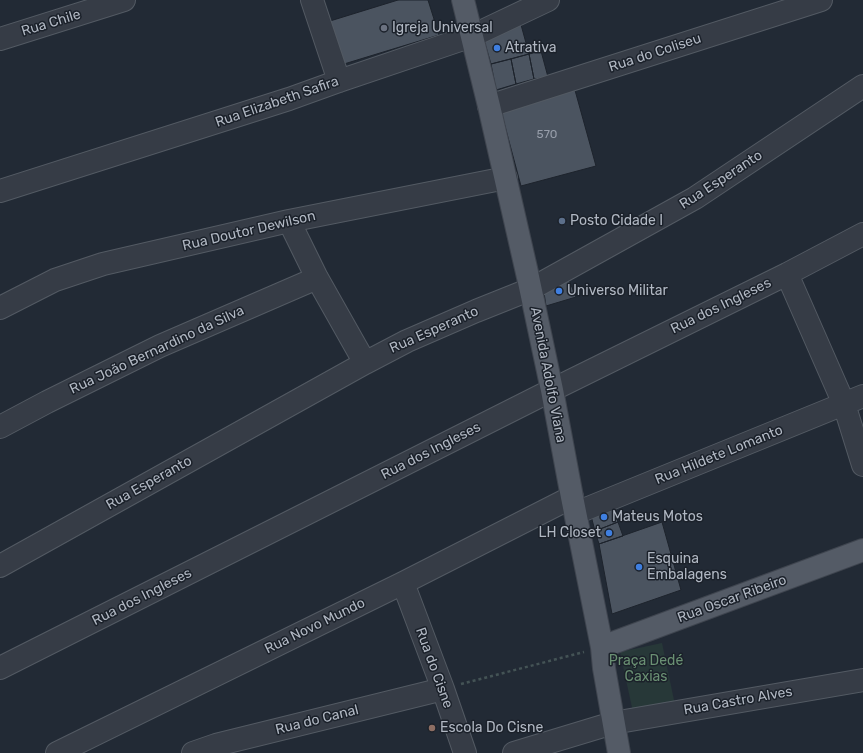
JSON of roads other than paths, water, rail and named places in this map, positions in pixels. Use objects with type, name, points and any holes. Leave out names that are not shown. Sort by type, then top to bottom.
[{"type":"main road","name":"Avenida Adolfo Viana","points":[[463,0],[506,178],[552,390],[602,647],[604,668],[619,753]]},
{"type":"main road","name":"Rua Oscar Ribeiro","points":[[602,647],[863,550]]},
{"type":"street","name":"Rua Chile","points":[[0,39],[124,0]]},
{"type":"street","points":[[312,0],[339,81]]},
{"type":"street","name":"Rua Elizabeth Safira","points":[[0,191],[289,99],[472,36],[548,0]]},
{"type":"street","name":"Rua do Coliseu","points":[[489,106],[821,0]]},
{"type":"street","name":"Rua Esperanto","points":[[0,566],[365,363],[407,341],[531,289],[695,198],[863,86]]},
{"type":"street","name":"Rua Doutor Dewilson","points":[[0,308],[55,280],[103,264],[289,221],[506,178]]},
{"type":"street","points":[[289,221],[317,278],[365,363]]},
{"type":"street","name":"Rua dos Ingleses","points":[[0,668],[552,390],[787,274],[863,234]]},
{"type":"street","points":[[787,274],[853,400],[863,465]]},
{"type":"street","name":"Rua João Bernardino da Silva","points":[[0,427],[160,346],[317,278]]},
{"type":"street","name":"Rua Hildete Lomanto","points":[[574,505],[853,400]]},
{"type":"street","name":"Rua Novo Mundo","points":[[57,753],[403,583],[574,505]]},
{"type":"street","name":"Rua do Cisne","points":[[403,583],[443,688],[464,753]]},
{"type":"street","name":"Rua Castro Alves","points":[[514,753],[613,723],[863,680]]},
{"type":"street","name":"Rua do Canal","points":[[193,753],[217,749],[443,688]]},
{"type":"place","name":"Igreja Universal","points":[[384,28]]},
{"type":"place","name":"Atrativa","points":[[497,48]]},
{"type":"place","name":"Posto Cidade I","points":[[562,221]]},
{"type":"place","name":"Universo Militar","points":[[559,291]]},
{"type":"place","name":"Mateus Motos","points":[[604,517]]},
{"type":"place","name":"LH Closet","points":[[609,533]]},
{"type":"place","name":"Esquina Embalagens","points":[[639,567]]},
{"type":"place","name":"Escola Do Cisne","points":[[432,728]]},
{"type":"park label","name":"Praça Dedé Caxias","points":[[646,670]]}]
